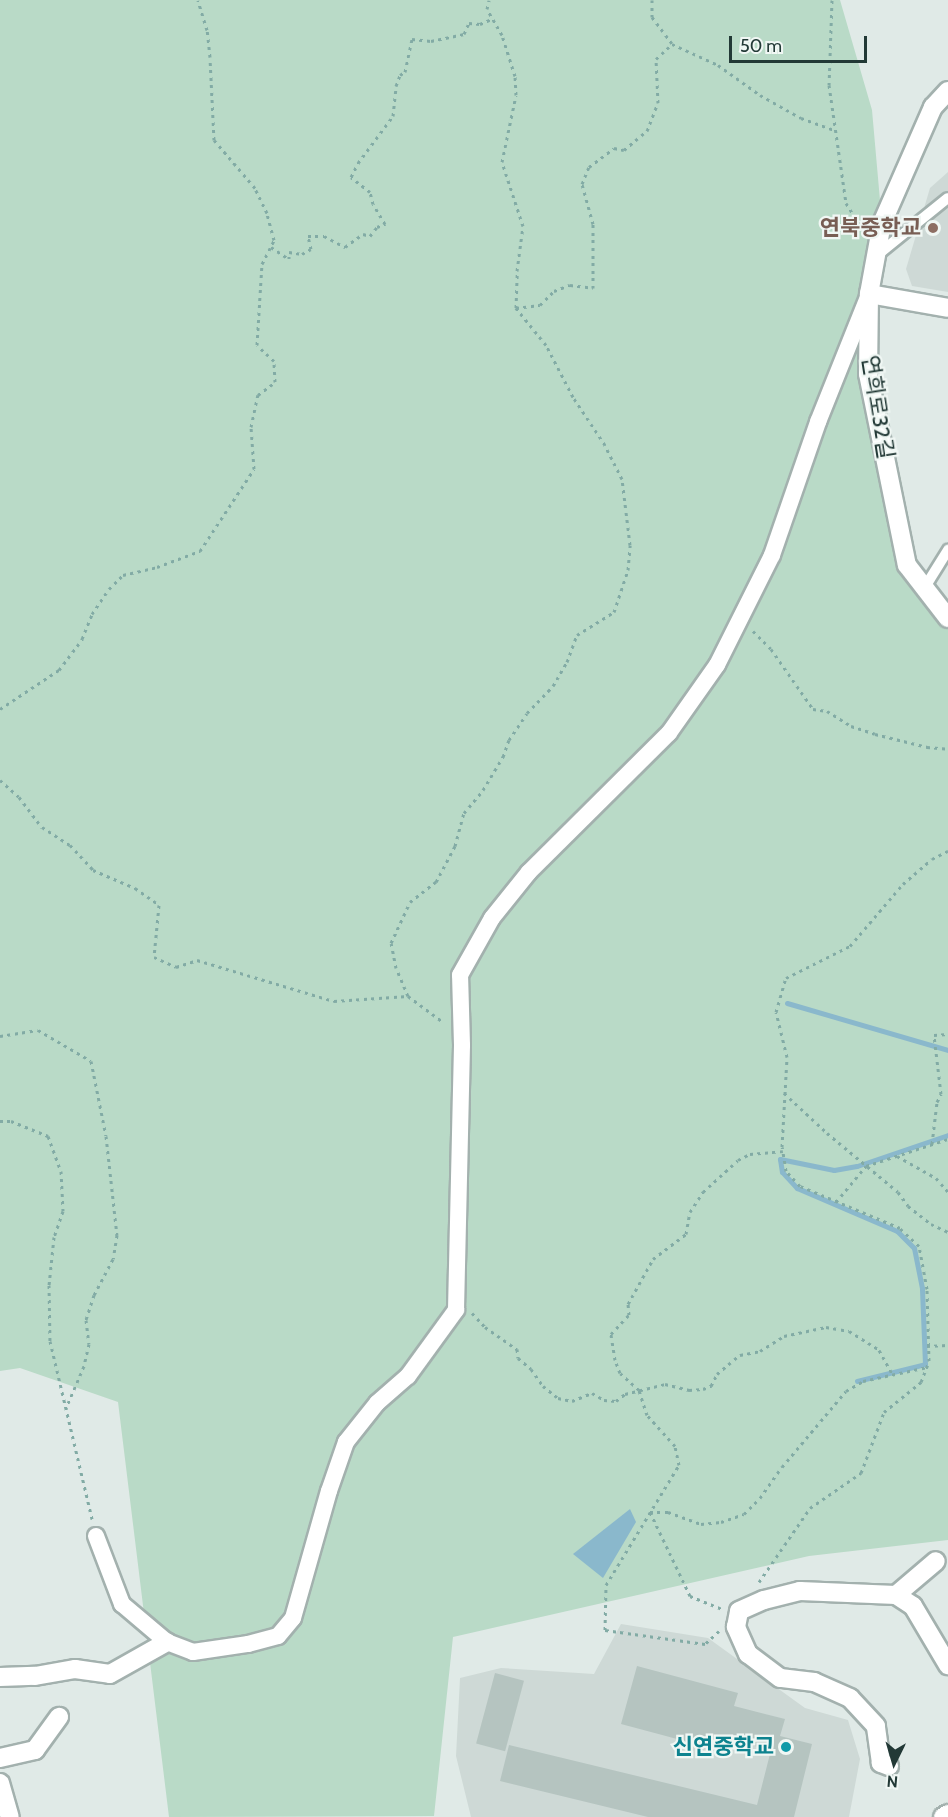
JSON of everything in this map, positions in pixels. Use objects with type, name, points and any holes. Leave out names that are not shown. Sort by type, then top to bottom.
[{"type":"street","name":"연희로32길","points":[[948,91],[933,107],[882,223],[869,294],[868,374],[907,565],[948,618]]},
{"type":"street","points":[[96,1536],[122,1604],[167,1642],[194,1652],[248,1644],[279,1636],[293,1618],[329,1491],[346,1442],[376,1403],[408,1376],[456,1310],[460,975],[492,918],[529,872],[669,733],[717,666],[772,555],[819,422],[869,294],[948,308]]},
{"type":"street","points":[[896,1596],[936,1561]]},
{"type":"street","points":[[889,1766],[881,1762],[876,1726],[850,1698],[814,1682],[780,1678],[748,1654],[736,1628],[739,1611],[764,1600],[800,1591],[896,1596],[913,1606],[948,1665]]},
{"type":"street","points":[[0,1677],[35,1676],[75,1669],[110,1674],[167,1642]]},
{"type":"street","points":[[0,1758],[35,1750],[59,1717]]},
{"type":"street","points":[[0,1783],[10,1817]]},
{"type":"street","points":[[942,1817],[948,1814]]},
{"type":"lane","points":[[876,256],[948,198]]},
{"type":"lane","points":[[924,587],[948,550]]},
{"type":"path","points":[[0,709],[58,670],[82,639],[93,614],[109,589],[123,575],[157,567],[200,551],[254,469],[251,427],[258,395],[275,382],[274,361],[257,345],[262,264],[274,240],[267,213],[255,188],[214,140],[207,30],[198,0]]},
{"type":"path","points":[[461,1028],[447,1024],[408,996],[396,968],[391,944],[410,902],[436,882],[455,846],[464,813],[483,790],[503,757],[509,740],[527,712],[553,686],[567,662],[577,635],[614,612],[628,570],[630,545],[622,479],[604,445],[573,397],[546,345],[516,308],[517,271],[523,226],[502,162],[516,95],[515,76],[502,35],[487,9],[489,0]]},
{"type":"path","points":[[652,0],[652,17],[672,44],[718,65],[760,95],[801,118],[836,132]]},
{"type":"path","points":[[832,0],[829,85],[846,203],[876,256]]},
{"type":"path","points":[[271,247],[289,259],[289,252],[302,254],[311,249],[308,236],[324,236],[345,247],[363,234],[370,236],[377,227],[385,224],[373,204],[370,192],[351,177],[358,163],[393,116],[396,86],[400,75],[405,72],[412,39],[431,41],[464,34],[469,23],[480,24],[492,19]]},
{"type":"path","points":[[516,308],[540,305],[554,291],[570,285],[593,288],[593,224],[582,184],[589,167],[614,148],[624,150],[647,131],[657,103],[656,58],[672,44]]},
{"type":"path","points":[[736,628],[753,631],[771,649],[813,710],[827,711],[851,726],[875,734],[927,747],[948,749]]},
{"type":"path","points":[[0,780],[19,797],[42,827],[70,845],[93,870],[135,888],[159,905],[154,957],[176,967],[197,960],[334,1001],[408,996]]},
{"type":"path","points":[[758,1583],[810,1508],[861,1473],[884,1412],[921,1382],[927,1367],[927,1289],[919,1246],[900,1228],[800,1186],[786,1171],[783,1151],[787,1057],[776,1012],[786,978],[850,946],[903,885],[932,859],[948,852]]},
{"type":"path","points":[[0,1036],[38,1030],[91,1061],[106,1136],[117,1235],[113,1259],[94,1295],[86,1320],[89,1344],[84,1366],[66,1408]]},
{"type":"path","points":[[932,1143],[937,1102],[941,1094],[934,1035],[948,1034]]},
{"type":"path","points":[[784,1093],[858,1160],[898,1191],[908,1206],[931,1224],[948,1232]]},
{"type":"path","points":[[0,1120],[11,1121],[48,1136],[61,1171],[63,1211],[54,1237],[48,1285],[50,1341],[96,1536]]},
{"type":"path","points":[[836,1202],[866,1166],[948,1139]]},
{"type":"path","points":[[739,1611],[705,1644],[605,1630],[606,1585],[679,1465],[675,1446],[647,1415],[639,1390],[620,1373],[615,1360],[611,1334],[629,1315],[628,1304],[653,1259],[686,1234],[690,1212],[703,1192],[738,1160],[750,1154],[783,1151]]},
{"type":"path","points":[[897,1156],[936,1178],[948,1192]]},
{"type":"path","points":[[457,1300],[485,1327],[518,1349],[518,1358],[531,1369],[543,1386],[558,1398],[572,1401],[592,1393],[604,1400],[616,1401],[626,1394],[665,1384],[689,1390],[703,1389],[711,1386],[717,1374],[740,1355],[760,1351],[784,1336],[826,1327],[849,1331],[879,1350],[893,1376]]},
{"type":"path","points":[[927,1346],[948,1345]]},
{"type":"path","points":[[650,1512],[668,1512],[701,1524],[722,1522],[744,1514],[760,1498],[782,1467],[846,1392],[863,1381],[927,1367]]},
{"type":"path","points":[[650,1512],[690,1596],[721,1609],[739,1611]]},
{"type":"shaded area","name":"연북중학교","points":[[948,172],[948,292],[912,286],[906,269],[930,188]]},
{"type":"shaded area","points":[[621,1624],[708,1638],[805,1708],[848,1720],[860,1759],[849,1817],[471,1817],[456,1756],[460,1678],[501,1668],[594,1674]]},
{"type":"green space","points":[[0,0],[840,0],[872,110],[882,223],[868,374],[907,565],[948,621],[948,1540],[809,1556],[453,1637],[434,1816],[169,1817],[118,1402],[20,1368],[0,1371]]},
{"type":"water","points":[[630,1509],[636,1522],[603,1578],[573,1554]]},
{"type":"building","name":"신연중학교","points":[[637,1666],[738,1693],[734,1706],[785,1719],[780,1736],[812,1744],[794,1817],[648,1817],[500,1781],[509,1745],[757,1805],[771,1750],[725,1739],[722,1751],[621,1724]]},
{"type":"building","points":[[495,1673],[524,1681],[505,1751],[476,1744]]},
{"type":"waterway","points":[[787,1003],[948,1050]]},
{"type":"waterway","points":[[857,1381],[925,1364],[922,1288],[914,1248],[897,1231],[797,1188],[782,1172],[780,1159],[834,1170],[857,1166],[948,1135]]},
{"type":"place","name":"연북중학교","points":[[933,228]]},
{"type":"place","name":"신연중학교","points":[[786,1747]]}]
